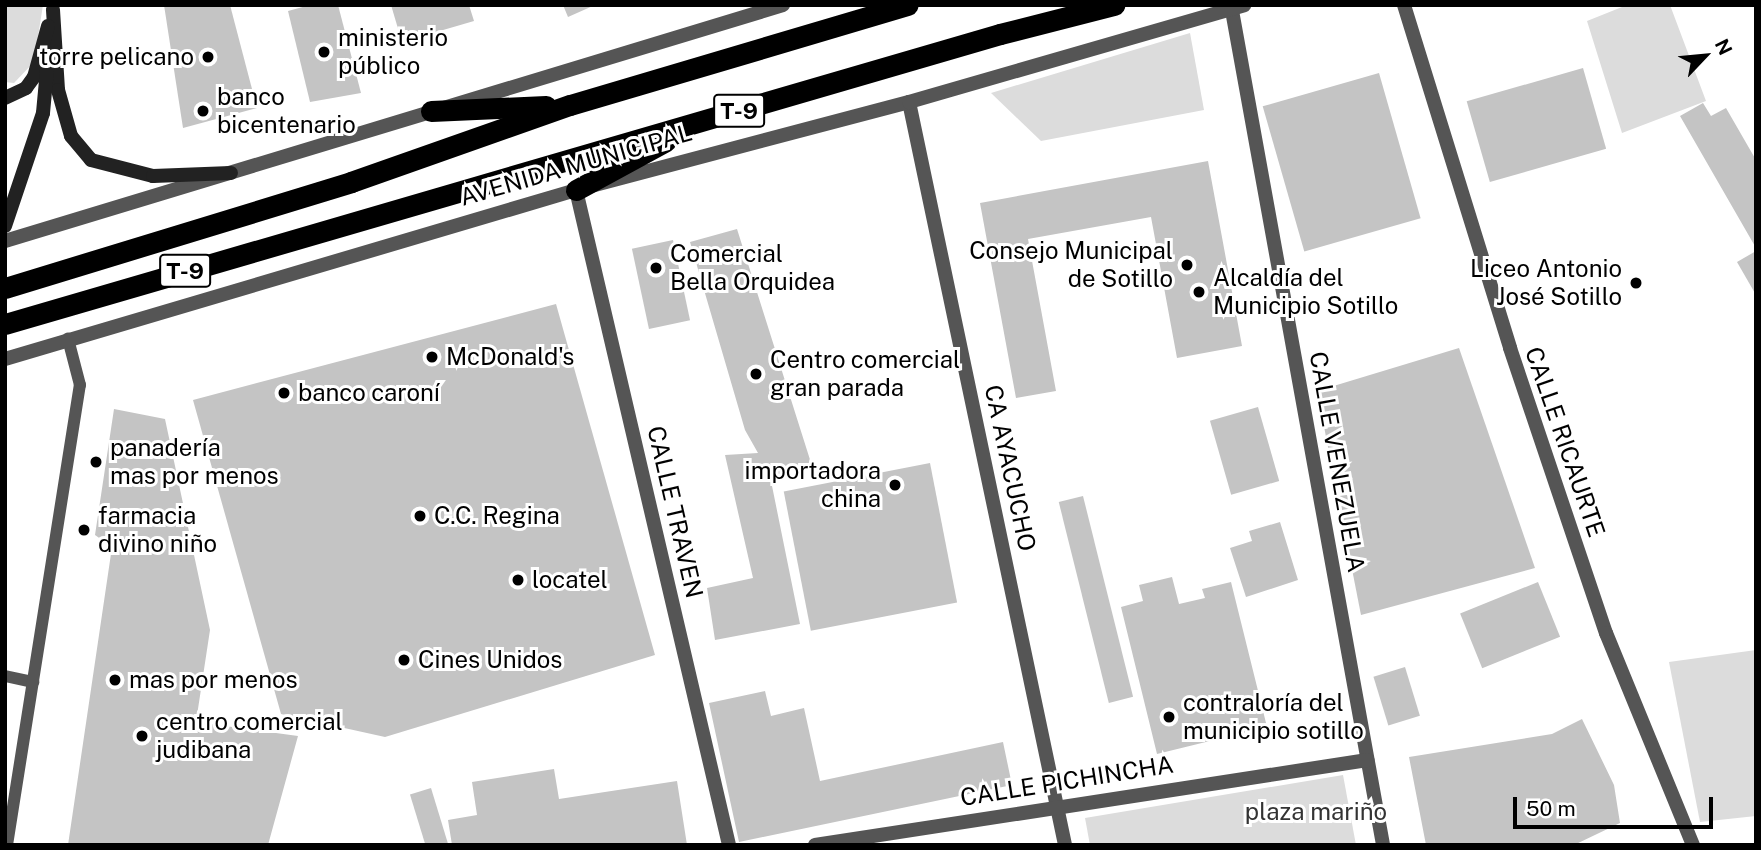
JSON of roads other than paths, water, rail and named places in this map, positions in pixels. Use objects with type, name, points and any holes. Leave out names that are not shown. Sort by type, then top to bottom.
[{"type":"highway","name":"T-9","points":[[5,288],[351,182],[569,105],[907,5]]},
{"type":"highway","name":"AVENIDA MUNICIPAL","points":[[5,324],[365,217],[1114,5]]},
{"type":"highway","points":[[431,111],[569,105]]},
{"type":"highway","points":[[576,190],[704,121]]},
{"type":"main road","points":[[5,98],[26,88],[34,77],[53,7]]},
{"type":"main road","points":[[53,7],[58,90],[71,136],[91,160],[153,176],[231,173]]},
{"type":"main road","points":[[5,226],[44,113],[53,7]]},
{"type":"street","points":[[5,242],[783,5]]},
{"type":"street","name":"CALLE RICAURTE","points":[[1404,5],[1510,348],[1606,633],[1693,845]]},
{"type":"street","name":"AVENIDA MUNICIPAL","points":[[5,359],[576,190],[909,102],[1236,6]]},
{"type":"street","name":"CALLE VENEZUELA","points":[[1236,6],[1383,845]]},
{"type":"street","name":"CA AYACUCHO","points":[[909,102],[1065,845]]},
{"type":"street","name":"CALLE TRAVEN","points":[[576,190],[729,845]]},
{"type":"street","name":"CALLE PICHINCHA","points":[[815,845],[1058,804],[1367,760]]},
{"type":"lane","points":[[7,845],[80,384],[68,340]]},
{"type":"lane","points":[[5,676],[33,682]]},
{"type":"place","name":"ministerio público","points":[[324,52]]},
{"type":"place","name":"torre pelicano","points":[[208,57]]},
{"type":"place","name":"banco bicentenario","points":[[203,111]]},
{"type":"place","name":"Consejo Municipal de Sotillo","points":[[1187,265]]},
{"type":"place","name":"Comercial Bella Orquidea","points":[[656,268]]},
{"type":"place","name":"Liceo Antonio José Sotillo","points":[[1636,283]]},
{"type":"place","name":"Alcaldía del Municipio Sotillo","points":[[1199,292]]},
{"type":"place","name":"McDonald's","points":[[432,357]]},
{"type":"place","name":"Centro comercial gran parada","points":[[756,374]]},
{"type":"place","name":"banco caroní","points":[[284,393]]},
{"type":"place","name":"panadería mas por menos","points":[[96,462]]},
{"type":"place","name":"importadora china","points":[[895,485]]},
{"type":"place","name":"C.C. Regina","points":[[420,516]]},
{"type":"place","name":"farmacia divino niño","points":[[84,530]]},
{"type":"place","name":"locatel","points":[[518,580]]},
{"type":"place","name":"Cines Unidos","points":[[404,660]]},
{"type":"place","name":"mas por menos","points":[[115,680]]},
{"type":"place","name":"contraloría del municipio sotillo","points":[[1169,717]]},
{"type":"place","name":"centro comercial judibana","points":[[142,736]]},
{"type":"park label","name":"plaza mariño","points":[[1316,812]]}]
